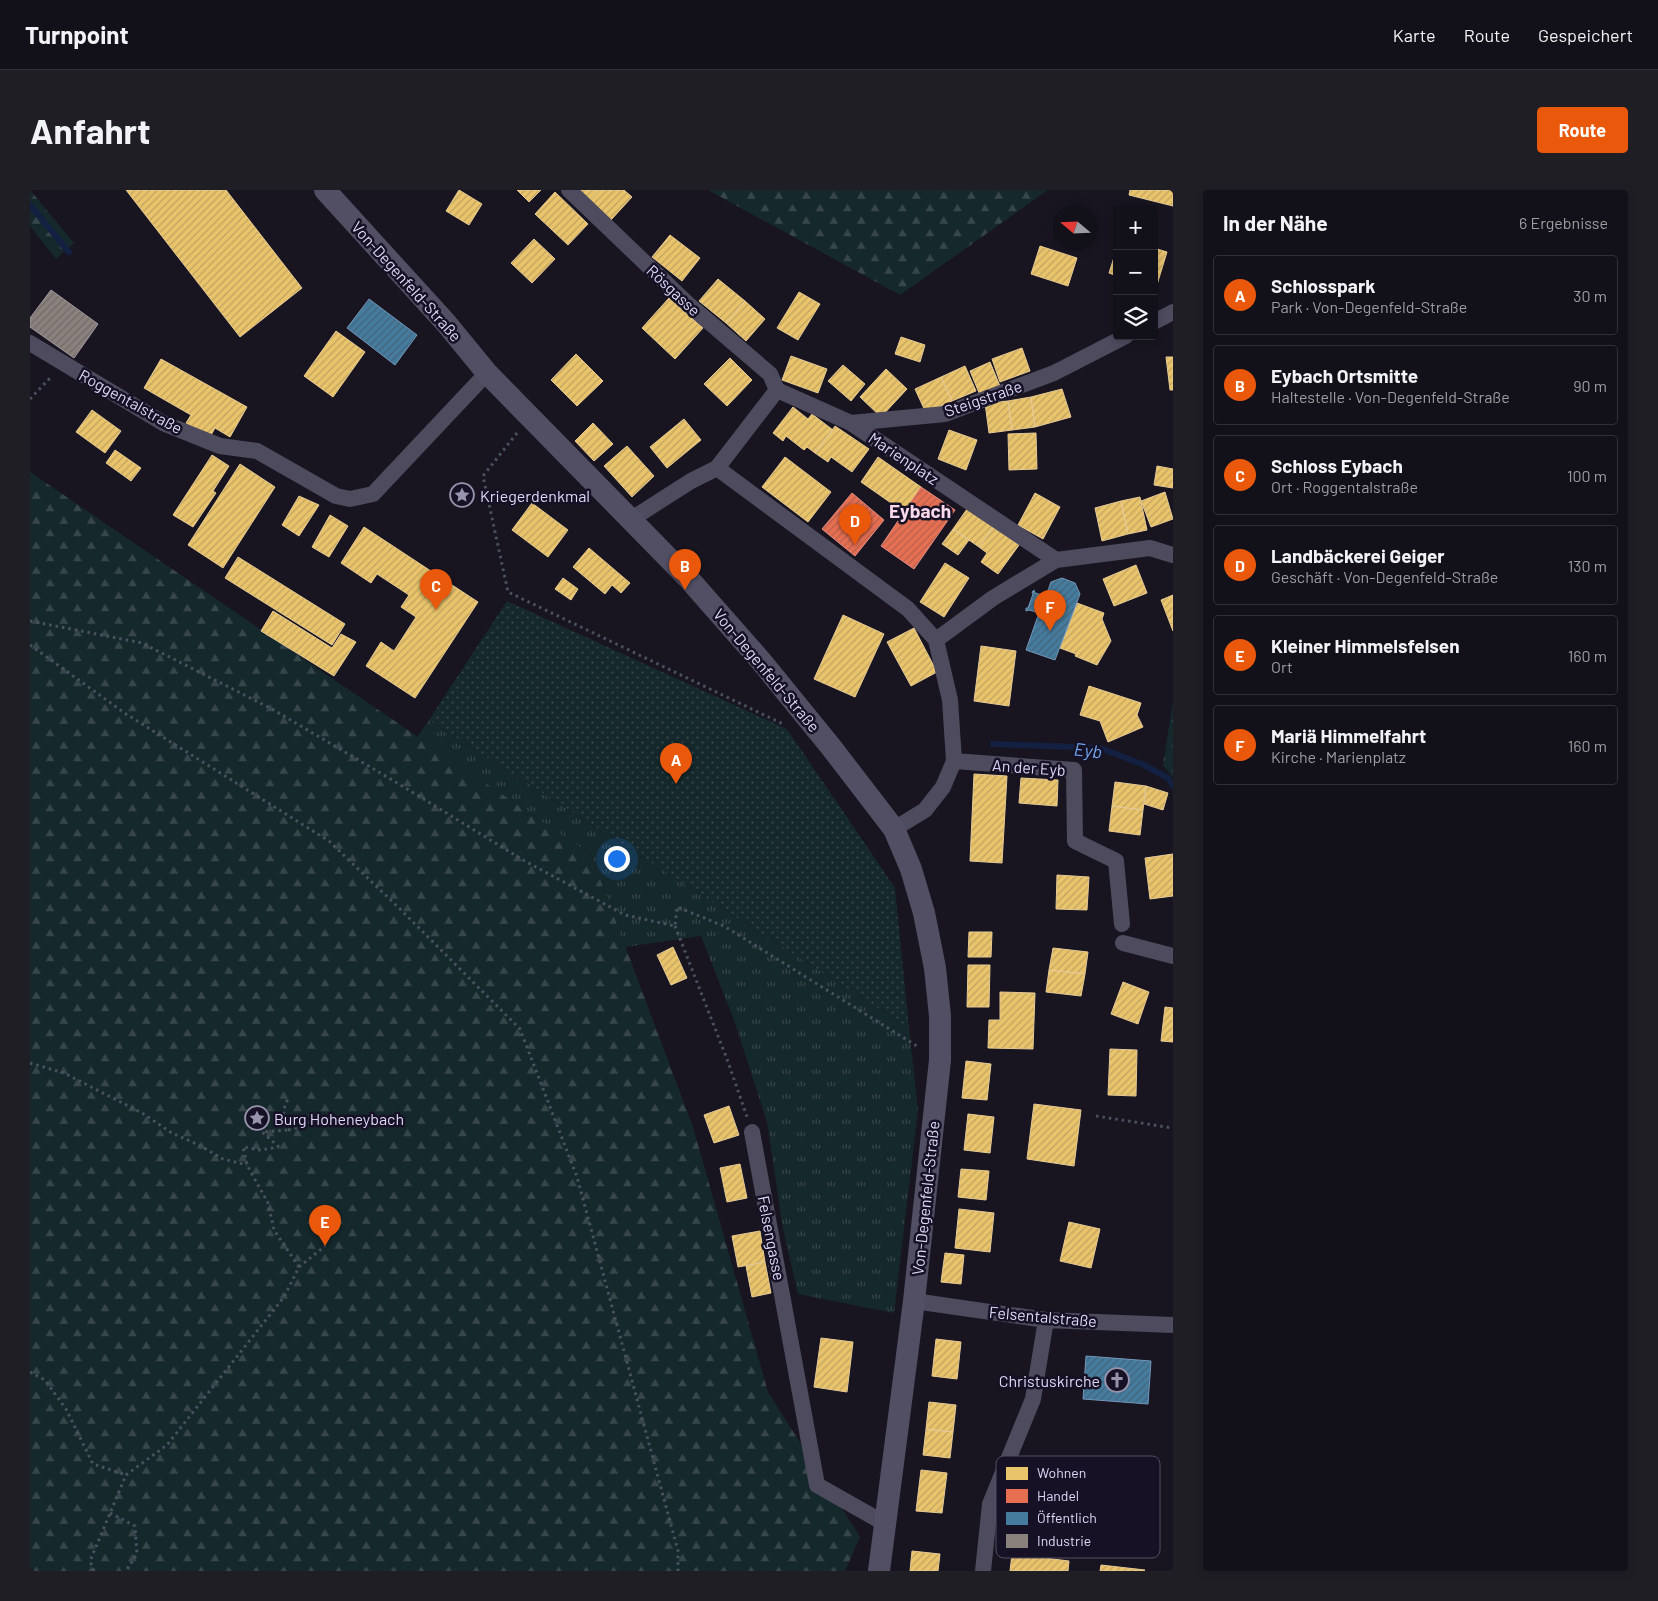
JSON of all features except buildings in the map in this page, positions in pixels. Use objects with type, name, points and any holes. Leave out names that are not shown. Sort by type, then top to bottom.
[{"type":"main road","name":"Von-Degenfeld-Straße","points":[[325,190],[446,322],[487,373],[688,578],[761,661],[831,747],[894,829],[911,869],[924,913],[935,968],[940,1016],[940,1060],[914,1301],[879,1571]]},
{"type":"street","name":"Rösgasse","points":[[569,190],[688,304],[770,374],[777,390]]},
{"type":"street","points":[[1158,320],[1173,312]]},
{"type":"street","name":"Steigstraße","points":[[777,390],[851,423],[945,414],[1054,373],[1118,340]]},
{"type":"street","name":"Roggentalstraße","points":[[30,343],[163,423],[220,446],[257,451],[336,496],[350,499],[373,494],[487,373]]},
{"type":"street","points":[[630,520],[690,481],[717,468],[777,390]]},
{"type":"street","name":"Marienplatz","points":[[851,423],[1056,560]]},
{"type":"street","points":[[717,468],[908,608],[936,640],[950,700],[954,761],[943,788],[925,810],[894,829]]},
{"type":"street","points":[[936,640],[993,598],[1056,560],[1150,548],[1173,556]]},
{"type":"street","name":"An der Eyb","points":[[954,761],[1074,770],[1075,840],[1116,861],[1122,924]]},
{"type":"street","points":[[1123,943],[1173,956]]},
{"type":"street","name":"Felsengasse","points":[[752,1132],[818,1485],[884,1523]]},
{"type":"street","name":"Felsentalstraße","points":[[914,1301],[1046,1320],[1173,1324]]},
{"type":"street","points":[[1010,1456],[1033,1399],[1046,1320]]},
{"type":"street","points":[[983,1571],[990,1504],[996,1489]]},
{"type":"path","points":[[30,399],[64,363]]},
{"type":"path","points":[[530,417],[483,476],[508,592],[786,725]]},
{"type":"path","points":[[30,621],[142,643],[272,709],[523,860],[624,915],[675,926]]},
{"type":"path","points":[[30,645],[126,714],[329,841],[520,1029],[577,1177],[678,1551],[678,1571]]},
{"type":"path","points":[[752,1132],[727,1058],[675,926],[677,907],[724,926],[922,1049]]},
{"type":"path","points":[[30,1063],[64,1073],[142,1113],[172,1133],[199,1145],[223,1159],[247,1165]]},
{"type":"path","points":[[288,1130],[283,1111],[289,1096]]},
{"type":"path","points":[[299,1267],[274,1230],[268,1203],[247,1165],[242,1147],[260,1150],[279,1147],[262,1132],[300,1128],[311,1112]]},
{"type":"path","points":[[1096,1116],[1173,1128]]},
{"type":"path","points":[[94,1571],[90,1561],[126,1475],[167,1445],[284,1297],[299,1267],[324,1246]]},
{"type":"path","points":[[30,1372],[45,1380],[66,1409],[93,1464],[126,1475]]},
{"type":"path","points":[[110,1513],[135,1526],[137,1554],[126,1571]]},
{"type":"green space","points":[[30,190],[74,243],[56,259],[30,226]]},
{"type":"green space","points":[[708,190],[1048,190],[900,295]]},
{"type":"green space","points":[[30,472],[591,855],[693,1127],[768,1392],[860,1537],[845,1571],[30,1571]]},
{"type":"green space","points":[[507,601],[787,729],[895,888],[909,1028],[429,720]]},
{"type":"green space","points":[[1173,701],[1173,778],[1163,765]]},
{"type":"green space","points":[[429,720],[909,1028],[918,1110],[894,1313],[798,1294],[783,1229],[767,1122],[734,1020],[701,936],[625,947],[591,855],[417,737]]},
{"type":"waterway","name":"Eyb","points":[[30,205],[69,252]]},
{"type":"waterway","name":"Eyb","points":[[993,744],[1100,748],[1142,764],[1168,778],[1173,786]]},
{"type":"place","name":"Kriegerdenkmal","points":[[462,495]]},
{"type":"place","name":"Landbäckerei Geiger","points":[[855,545]]},
{"type":"place","name":"Eybach Ortsmitte","points":[[685,590]]},
{"type":"place","name":"Schloss Eybach","points":[[436,610]]},
{"type":"place","name":"Mariä Himmelfahrt","points":[[1050,631]]},
{"type":"place","name":"Schlosspark","points":[[676,784]]},
{"type":"place","name":"Burg Hoheneybach","points":[[257,1118]]},
{"type":"place","name":"Kleiner Himmelsfelsen","points":[[325,1246]]},
{"type":"place","name":"Christuskirche","points":[[1117,1380]]},
{"type":"district","name":"Eybach","points":[[920,510]]}]
